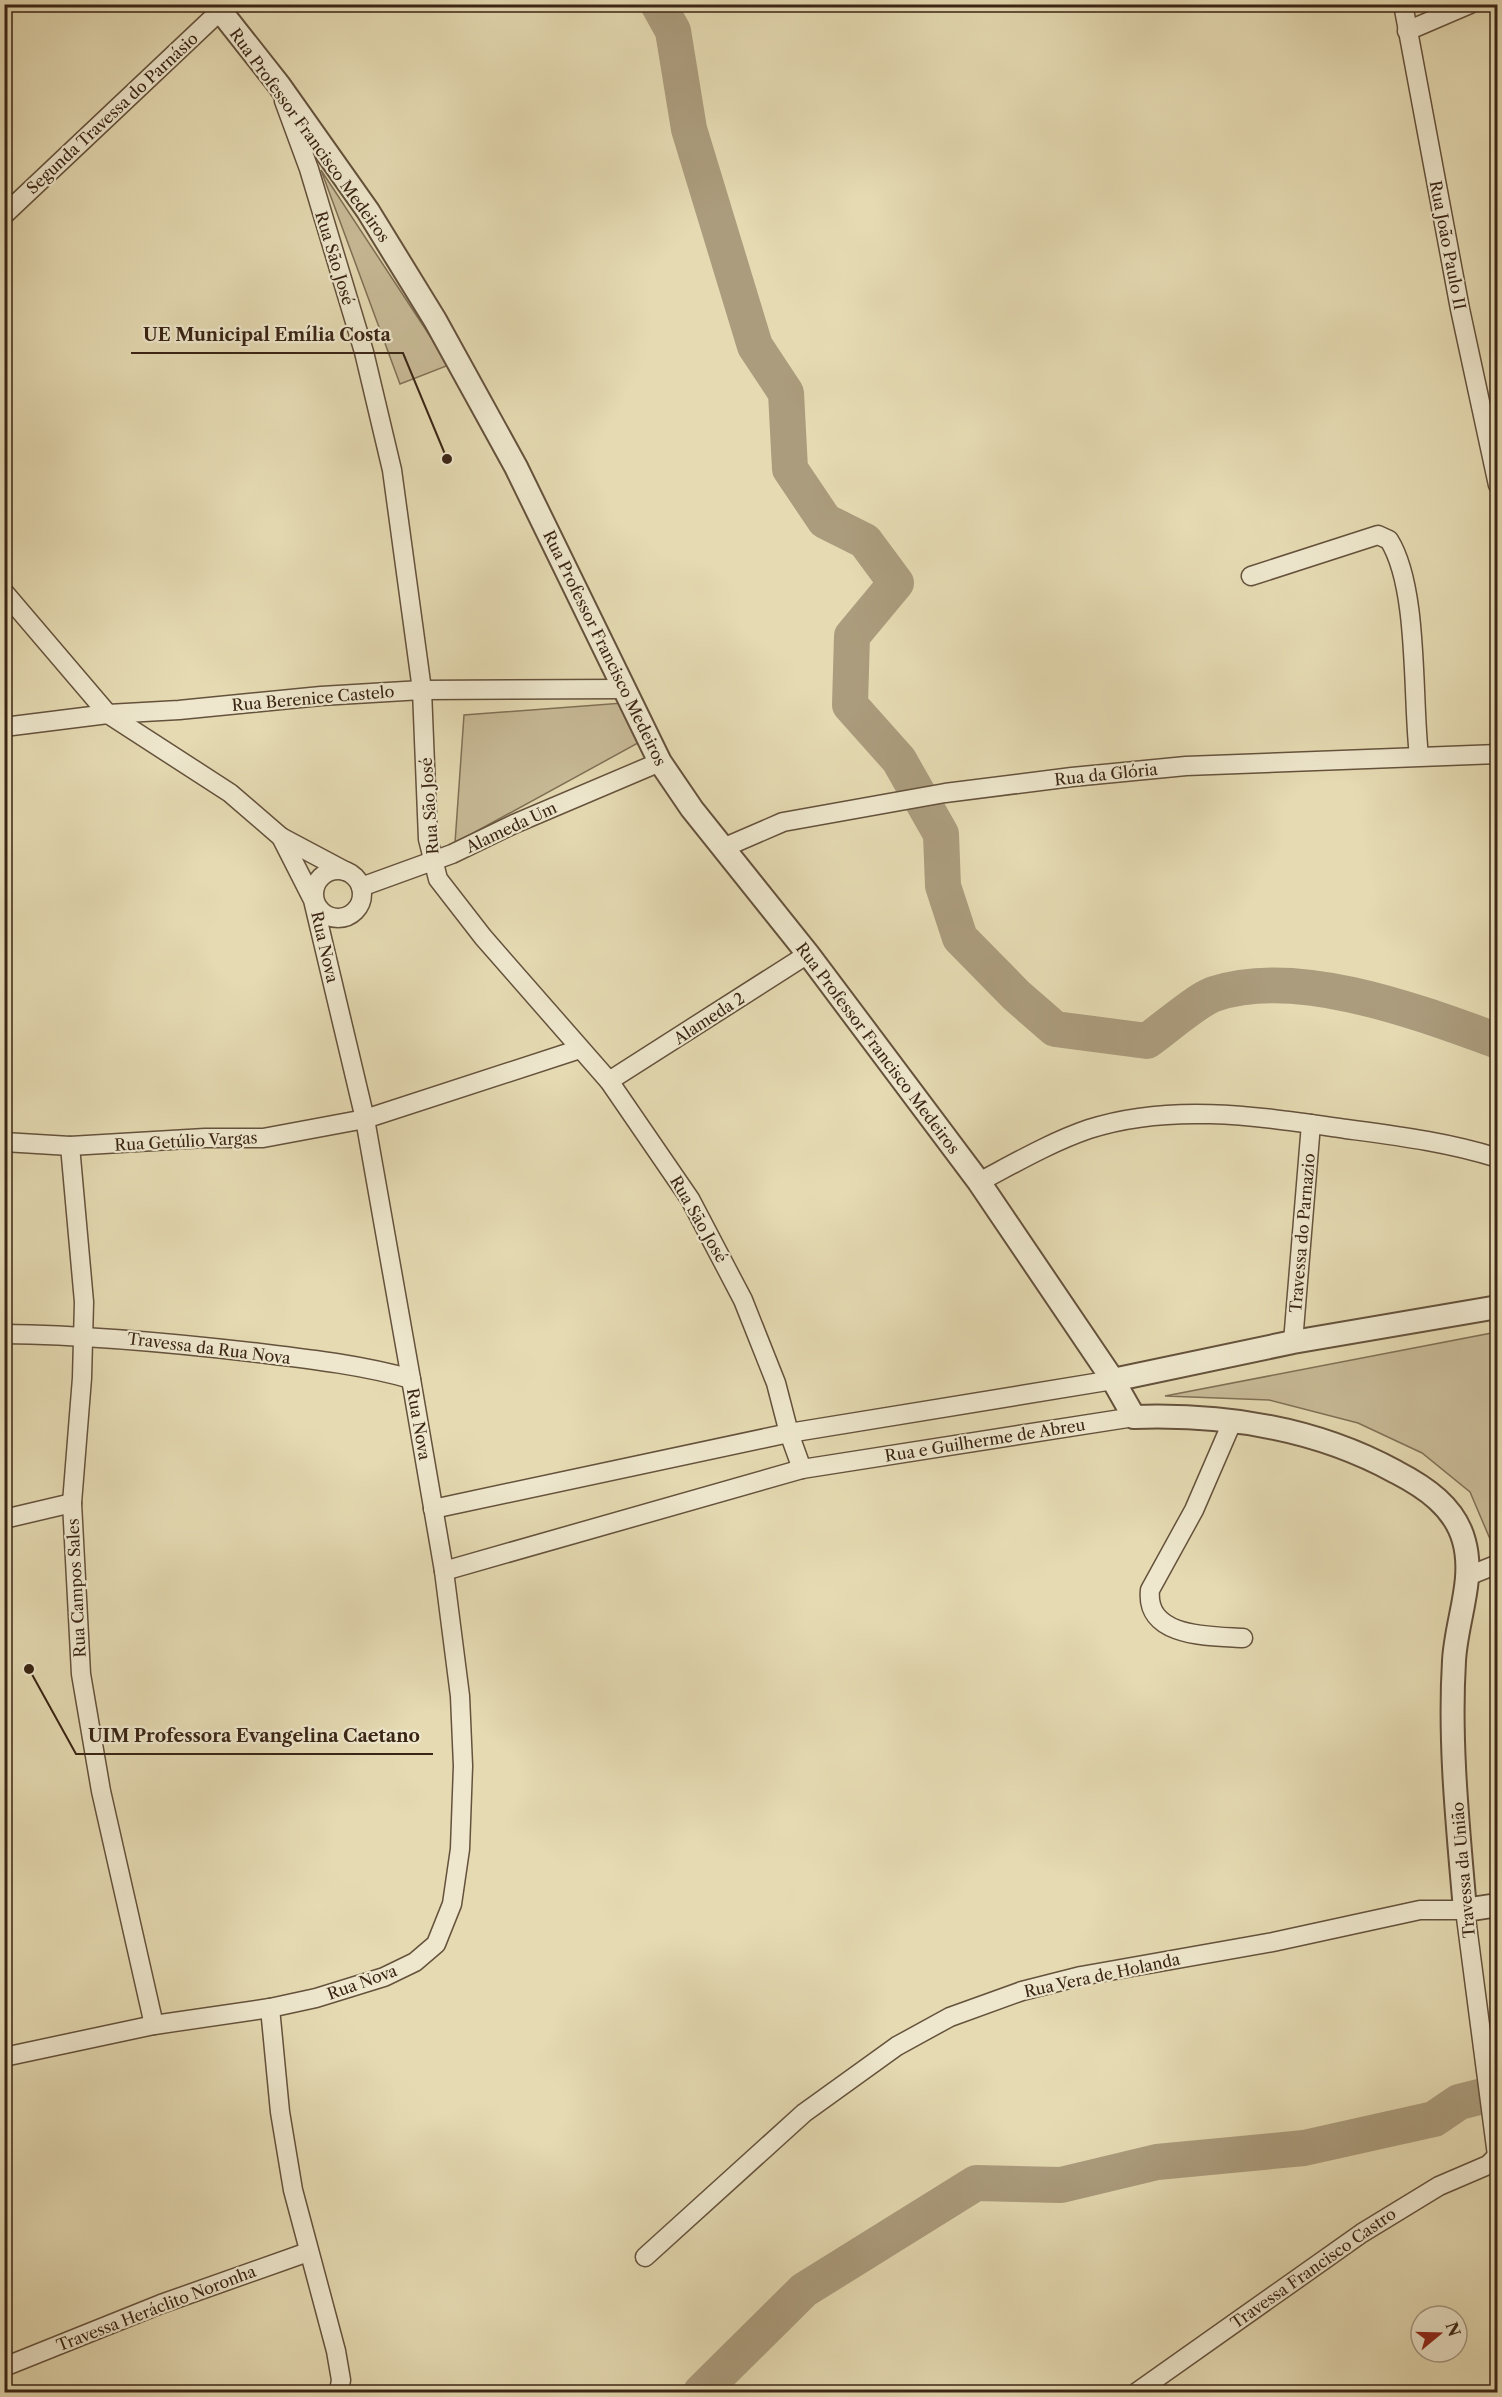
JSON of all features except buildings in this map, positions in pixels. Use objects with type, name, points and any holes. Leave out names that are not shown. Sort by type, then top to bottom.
[{"type":"street","name":"Rua João Paulo II","points":[[1403,4],[1460,309],[1497,485]]},
{"type":"street","points":[[1407,31],[1470,4]]},
{"type":"street","name":"Rua Professor Francisco Medeiros","points":[[218,8],[279,85],[368,211],[435,320],[516,467],[660,762],[723,848],[808,954],[979,1182],[1113,1380],[1134,1417]]},
{"type":"street","name":"Segunda Travessa do Parnásio","points":[[4,215],[218,8]]},
{"type":"street","name":"Rua São José","points":[[279,85],[309,169],[364,352],[380,415],[404,541],[422,690],[432,861],[438,879],[456,904],[609,1081],[656,1147],[720,1253],[760,1341],[776,1383],[789,1433],[802,1469]]},
{"type":"street","points":[[1251,576],[1378,535],[1389,540],[1401,566],[1407,593],[1419,756]]},
{"type":"street","name":"Rua Nova","points":[[4,592],[108,714],[230,793],[281,837],[313,900],[365,1119],[411,1379],[444,1571],[460,1696],[463,1766],[457,1880],[444,1927],[436,1944],[415,1962],[384,1977],[316,1998],[270,2008],[154,2025],[4,2056]]},
{"type":"street","name":"Rua Berenice Castelo","points":[[4,727],[108,714],[422,690],[623,689]]},
{"type":"street","name":"Rua da Glória","points":[[723,848],[783,822],[945,794],[1146,769],[1497,753]]},
{"type":"street","name":"Alameda Um","points":[[361,887],[432,861],[660,762]]},
{"type":"street","points":[[281,837],[352,874],[361,887],[360,902],[324,943]]},
{"type":"street","points":[[345,871],[329,872],[323,876],[318,882],[313,900],[328,916],[335,918],[351,914]]},
{"type":"street","name":"Alameda 2","points":[[609,1081],[808,954]]},
{"type":"street","points":[[365,1119],[580,1049]]},
{"type":"street","points":[[979,1182],[1049,1146],[1090,1129],[1167,1114],[1246,1116],[1426,1138],[1497,1158]]},
{"type":"street","name":"Rua Getúlio Vargas","points":[[4,1142],[70,1146],[205,1138],[263,1138],[365,1119]]},
{"type":"street","name":"Travessa do Parnazio","points":[[1293,1342],[1311,1124]]},
{"type":"street","name":"Rua Campos Sales","points":[[70,1146],[81,1255],[85,1335],[72,1503],[76,1608],[89,1725],[120,1880],[154,2025]]},
{"type":"street","points":[[433,1509],[789,1433],[1113,1380],[1293,1342],[1497,1307]]},
{"type":"street","name":"Travessa da Rua Nova","points":[[4,1334],[85,1335],[167,1341],[298,1358],[389,1373],[411,1379]]},
{"type":"street","name":"Rua e Guilherme de Abreu","points":[[444,1571],[802,1469],[1134,1417],[1168,1416],[1233,1420],[1329,1441],[1377,1461],[1419,1484],[1454,1517],[1464,1538],[1468,1576]]},
{"type":"street","points":[[1233,1420],[1194,1510],[1150,1590],[1148,1601],[1170,1628],[1204,1635],[1243,1638]]},
{"type":"street","points":[[4,1519],[72,1503]]},
{"type":"street","points":[[1468,1576],[1497,1564]]},
{"type":"street","name":"Travessa da União","points":[[1468,1576],[1454,1659],[1452,1745],[1465,1910],[1497,2160]]},
{"type":"street","name":"Rua Vera de Holanda","points":[[645,2257],[804,2113],[897,2046],[950,2017],[1022,1991],[1081,1976],[1273,1942],[1420,1910],[1465,1910],[1497,1905]]},
{"type":"street","points":[[270,2008],[285,2147],[308,2252],[336,2351],[341,2380],[339,2392]]},
{"type":"street","name":"Travessa Francisco Castro","points":[[1137,2392],[1362,2233],[1439,2186],[1497,2160]]},
{"type":"street","name":"Travessa Heráclito Noronha","points":[[4,2367],[161,2304],[308,2252]]},
{"type":"shaded area","points":[[321,170],[449,365],[400,384]]},
{"type":"shaded area","points":[[623,703],[638,743],[455,843],[464,715]]},
{"type":"shaded area","points":[[1497,1332],[1498,1545],[1493,1546],[1470,1492],[1422,1453],[1358,1423],[1269,1400],[1165,1396]]},
{"type":"waterway","points":[[658,4],[673,31],[689,129],[755,346],[786,393],[790,469],[825,521],[865,541],[896,583],[852,636],[850,705],[899,760],[941,834],[943,886],[960,938],[1016,995],[1055,1029],[1147,1041],[1190,1008],[1214,994],[1247,987],[1283,985],[1358,996],[1432,1017],[1498,1041]]},
{"type":"waterway","points":[[701,2392],[804,2290],[976,2183],[1061,2185],[1157,2162],[1304,2148],[1434,2119],[1459,2102],[1479,2097]]},
{"type":"place","name":"UE Municipal Emília Costa","points":[[447,459]]},
{"type":"place","name":"UIM Professora Evangelina Caetano","points":[[29,1669]]}]
